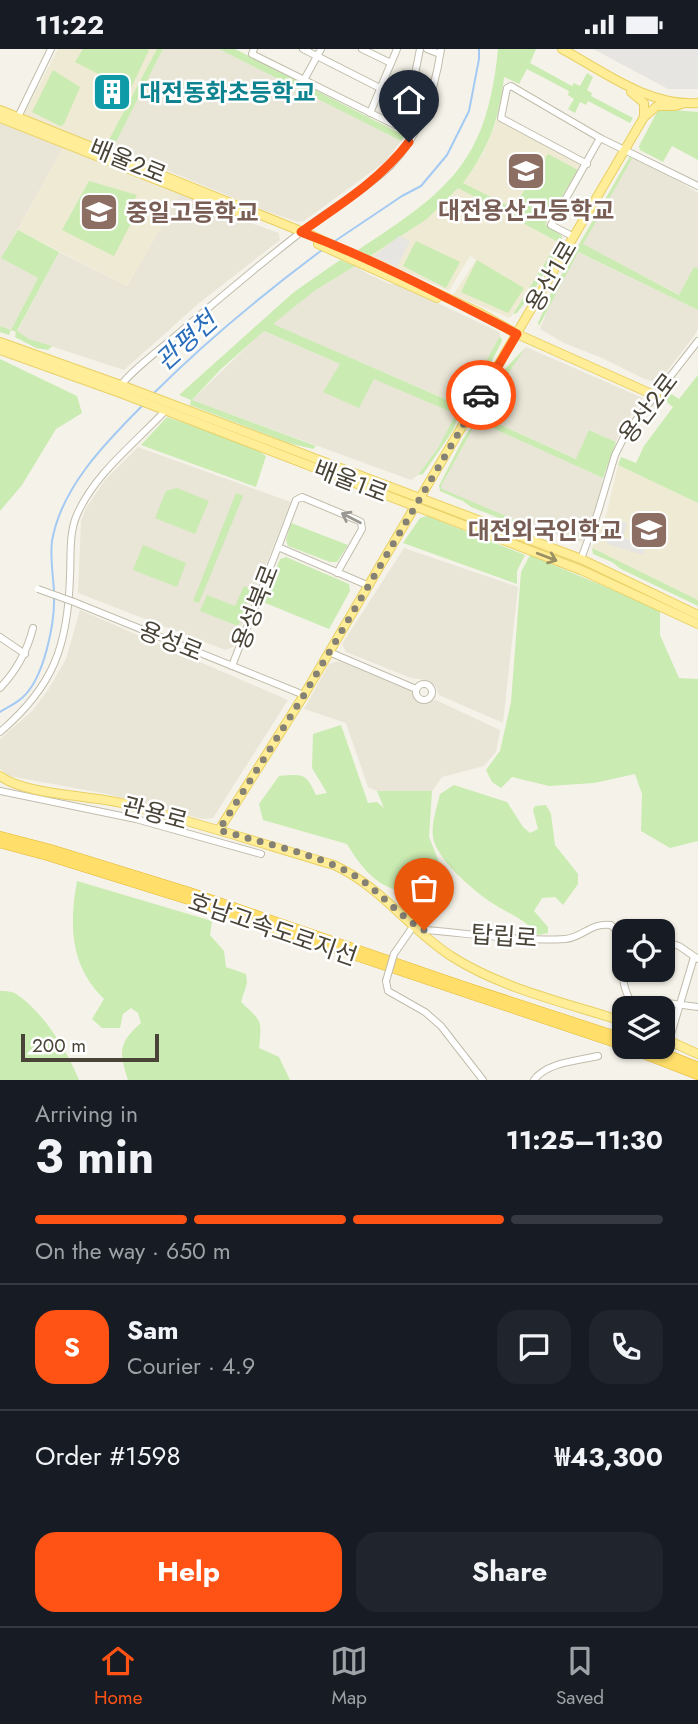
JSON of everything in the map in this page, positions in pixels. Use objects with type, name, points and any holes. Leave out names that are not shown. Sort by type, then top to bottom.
[{"type":"highway","name":"호남고속도로지선","points":[[0,836],[189,892],[612,1035]]},
{"type":"highway","name":"호남고속도로지선","points":[[0,843],[186,899],[612,1042]]},
{"type":"highway","points":[[675,1058],[698,1067]]},
{"type":"highway","name":"호남고속도로지선","points":[[658,1059],[698,1075]]},
{"type":"main road","points":[[562,49],[639,92],[657,99],[685,103]]},
{"type":"main road","points":[[626,84],[644,103],[644,117]]},
{"type":"main road","points":[[644,117],[657,106],[698,103]]},
{"type":"main road","name":"배울2로","points":[[0,110],[311,238],[467,312],[656,396]]},
{"type":"main road","name":"용산1로","points":[[219,830],[304,695],[644,117]]},
{"type":"main road","name":"배울2로","points":[[0,118],[299,233]]},
{"type":"main road","name":"배울1로","points":[[0,342],[582,570],[698,624]]},
{"type":"main road","name":"배울1로","points":[[0,350],[122,390]]},
{"type":"main road","name":"배울1로","points":[[166,408],[420,497],[581,559],[698,615]]},
{"type":"main road","name":"관용로","points":[[0,776],[28,788],[119,803],[334,865],[354,874],[414,925]]},
{"type":"main road","name":"탑립로","points":[[414,925],[431,942],[479,972],[612,1018]]},
{"type":"main road","points":[[675,1043],[698,1054]]},
{"type":"street","points":[[18,117],[51,49]]},
{"type":"street","points":[[254,49],[251,54],[395,125],[408,97],[420,49]]},
{"type":"street","points":[[303,49],[380,88]]},
{"type":"street","points":[[304,80],[321,49]]},
{"type":"street","points":[[362,49],[391,63]]},
{"type":"street","points":[[370,113],[397,49]]},
{"type":"street","points":[[122,390],[187,326],[299,233],[342,204],[392,164],[409,142],[423,115],[437,77],[440,52],[428,49]]},
{"type":"street","points":[[587,164],[501,118],[507,87],[511,86],[600,138],[698,186]]},
{"type":"street","points":[[574,237],[551,225],[600,138]]},
{"type":"street","name":"용산2로","points":[[581,559],[619,444],[698,341]]},
{"type":"street","points":[[0,732],[33,700],[45,684],[60,652],[67,619],[71,539],[75,519],[99,479],[166,408]]},
{"type":"street","name":"용성북로","points":[[232,666],[299,498],[337,511],[362,525],[337,573]]},
{"type":"street","name":"용성북로","points":[[278,547],[367,585]]},
{"type":"street","name":"용성로","points":[[38,589],[304,695]]},
{"type":"street","points":[[0,688],[25,654],[33,628]]},
{"type":"street","points":[[0,637],[25,654]]},
{"type":"street","points":[[329,652],[416,689]]},
{"type":"street","points":[[0,791],[136,819],[261,854]]},
{"type":"street","name":"탑립로","points":[[414,925],[424,930],[538,939],[569,939],[589,928],[604,924],[612,926]]},
{"type":"street","points":[[414,925],[394,954],[386,981],[388,991],[425,1012],[441,1026],[483,1080]]},
{"type":"street","points":[[675,945],[696,958],[675,1018]]},
{"type":"street","points":[[675,1005],[698,1007]]},
{"type":"street","points":[[534,1080],[538,1074],[553,1066],[598,1056]]},
{"type":"shaded area","points":[[58,49],[157,49],[104,149],[25,118],[24,114]]},
{"type":"shaded area","points":[[163,49],[219,49],[401,141],[385,162],[304,221],[298,222],[260,209],[113,148]]},
{"type":"shaded area","points":[[593,49],[698,49],[698,89],[668,89]]},
{"type":"shaded area","name":"대전용산고등학교","points":[[497,119],[580,164],[581,167],[546,225],[463,183],[483,154]]},
{"type":"shaded area","points":[[0,123],[63,148],[2,258],[38,278],[11,330],[0,326]]},
{"type":"shaded area","name":"중일고등학교","points":[[63,148],[180,194],[127,286],[18,230]]},
{"type":"shaded area","points":[[633,157],[698,193],[698,270],[694,268],[680,295],[582,244]]},
{"type":"shaded area","points":[[458,188],[558,242],[510,318],[453,295],[476,260],[470,256],[449,291],[370,256],[427,219]]},
{"type":"shaded area","points":[[180,194],[279,233],[280,240],[198,304],[124,370],[29,339],[17,332],[59,252],[127,286]]},
{"type":"shaded area","points":[[399,236],[410,241],[397,267],[375,256]]},
{"type":"shaded area","points":[[577,252],[698,310],[698,329],[658,383],[564,343],[540,329],[554,294]]},
{"type":"shaded area","points":[[355,266],[499,332],[500,336],[462,406],[272,324],[314,291]]},
{"type":"shaded area","points":[[263,331],[340,364],[358,408],[374,378],[457,414],[438,448],[418,475],[411,480],[192,400]]},
{"type":"shaded area","points":[[526,347],[643,398],[621,429],[616,442],[590,430],[577,459],[481,416]]},
{"type":"shaded area","points":[[477,421],[603,478],[598,506],[582,542],[538,529],[442,490],[441,486]]},
{"type":"shaded area","points":[[138,447],[291,502],[233,647],[225,650],[78,593],[81,521],[86,508],[105,480]]},
{"type":"shaded area","name":"대전외국인학교","points":[[618,465],[698,503],[698,600],[592,548],[607,512]]},
{"type":"shaded area","points":[[614,520],[627,523],[623,538],[646,544],[643,555],[607,544]]},
{"type":"shaded area","points":[[404,548],[518,587],[503,723],[439,695],[435,685],[425,680],[411,678],[346,652],[342,644]]},
{"type":"shaded area","points":[[80,610],[288,700],[213,818],[202,819],[107,794],[9,776],[0,769],[0,739],[32,711],[48,690],[66,659]]},
{"type":"shaded area","points":[[339,661],[411,691],[420,703],[436,700],[500,730],[496,752],[484,766],[442,777],[432,791],[377,791],[368,787],[346,723],[304,709],[329,664]]},
{"type":"green space","points":[[83,49],[149,50],[130,90],[75,62]]},
{"type":"green space","points":[[157,49],[163,49],[113,148],[104,149]]},
{"type":"green space","points":[[219,49],[235,49],[405,136],[401,141]]},
{"type":"green space","points":[[498,49],[536,49],[530,63],[572,86],[574,83],[580,86],[587,73],[593,77],[587,90],[592,93],[591,96],[633,118],[630,123],[588,101],[586,105],[580,102],[575,113],[568,109],[574,99],[568,95],[569,91],[527,69],[519,84],[504,77],[499,106],[486,146],[463,183],[513,208],[548,154],[578,170],[545,224],[562,236],[562,243],[533,292],[517,313],[513,314],[558,242],[458,188],[427,219],[370,256],[358,250],[416,210],[439,191],[458,170],[473,147],[484,120],[493,88]]},
{"type":"green space","points":[[53,70],[80,87],[64,124],[60,126],[32,112]]},
{"type":"green space","points":[[663,109],[698,112],[698,160],[672,146],[663,162],[640,150],[639,146],[657,112]]},
{"type":"green space","points":[[633,157],[583,244],[679,295],[694,267],[698,269],[698,310],[578,252],[539,326],[552,291],[629,158]]},
{"type":"green space","points":[[89,181],[137,195],[135,199],[139,208],[114,256],[62,230]]},
{"type":"green space","points":[[18,230],[59,252],[17,331],[29,339],[52,346],[48,350],[36,348],[15,337],[16,332],[11,330],[38,278],[1,258]]},
{"type":"green space","points":[[416,241],[460,262],[446,288],[403,266]]},
{"type":"green space","points":[[340,260],[355,266],[314,291],[273,324],[461,406],[500,336],[502,341],[452,432],[423,474],[418,475],[438,448],[456,414],[374,379],[359,408],[323,392],[340,364],[264,331],[220,370],[192,400],[316,446],[313,449],[288,443],[190,405],[191,400],[179,395],[294,292]]},
{"type":"green space","points":[[477,260],[524,288],[508,313],[461,292]]},
{"type":"green space","points":[[0,326],[11,330],[9,335],[0,332]]},
{"type":"green space","points":[[525,348],[481,416],[576,459],[589,430],[616,442],[603,478],[477,421],[441,486],[442,489],[513,519],[512,523],[471,507],[440,491],[439,486],[504,370]]},
{"type":"green space","points":[[0,359],[77,396],[82,413],[56,429],[22,485],[0,511]]},
{"type":"green space","points":[[698,375],[698,503],[618,465],[621,457],[636,463],[644,446],[673,407],[662,398],[667,391],[679,399]]},
{"type":"green space","points":[[167,417],[253,447],[266,456],[256,487],[141,445]]},
{"type":"green space","points":[[177,488],[209,501],[195,534],[155,518],[166,491]]},
{"type":"green space","points":[[236,493],[243,496],[199,603],[193,601]]},
{"type":"green space","points":[[427,516],[525,555],[517,571],[517,584],[403,543],[420,518]]},
{"type":"green space","points":[[291,523],[348,545],[337,562],[330,562],[288,546],[286,540]]},
{"type":"green space","points":[[143,545],[186,563],[177,587],[133,570]]},
{"type":"green space","points":[[592,548],[698,600],[698,606],[593,554]]},
{"type":"green space","points":[[530,555],[660,610],[660,635],[679,678],[698,679],[698,841],[670,848],[641,831],[642,794],[635,774],[594,783],[549,786],[512,777],[501,788],[492,782],[486,770],[500,751],[511,702],[521,572]]},
{"type":"green space","points":[[286,557],[349,584],[350,591],[329,629],[263,602],[280,559]]},
{"type":"green space","points":[[244,586],[252,590],[238,626],[200,611],[207,595],[235,606]]},
{"type":"green space","points":[[341,725],[368,803],[377,802],[384,808],[377,791],[432,791],[429,837],[439,862],[410,873],[405,863],[410,878],[396,890],[380,883],[367,872],[347,844],[263,820],[259,804],[279,776],[303,777],[316,795],[327,793],[312,768],[313,734]]},
{"type":"green space","points":[[454,785],[507,802],[530,833],[538,829],[533,810],[535,806],[546,805],[551,814],[555,845],[578,874],[578,884],[563,905],[555,897],[542,898],[534,911],[548,927],[548,933],[538,935],[520,919],[489,901],[465,881],[441,855],[433,837],[434,821],[440,794]]},
{"type":"green space","points":[[77,881],[212,921],[210,935],[224,951],[226,967],[246,974],[247,983],[241,1002],[259,1022],[259,1048],[279,1057],[290,1080],[128,1080],[122,1049],[128,1036],[141,1023],[138,1013],[131,1008],[123,1014],[120,1028],[102,1028],[92,1019],[104,999],[84,973],[78,959],[73,929]]},
{"type":"green space","points":[[0,991],[14,993],[26,1001],[45,1021],[79,1080],[0,1080]]},
{"type":"waterway","name":"관평천","points":[[335,241],[421,186],[447,155],[469,111],[479,49]]},
{"type":"waterway","name":"관평천","points":[[153,394],[235,319],[322,250]]},
{"type":"waterway","name":"관평천","points":[[54,591],[52,541],[65,503],[86,468],[142,406]]},
{"type":"waterway","name":"관평천","points":[[0,712],[23,697],[37,677],[53,621],[54,596]]},
{"type":"way so far","points":[[424,930],[414,925],[354,874],[334,865],[219,830],[304,695],[481,395]]},
{"type":"place","name":"대전동화초등학교","points":[[112,92]]},
{"type":"place","name":"대전용산고등학교","points":[[526,171]]},
{"type":"place","name":"중일고등학교","points":[[99,212]]},
{"type":"place","name":"대전외국인학교","points":[[649,530]]},
{"type":"route","points":[[409,142],[392,164],[342,204],[301,232],[393,271],[517,334],[481,395]]}]
